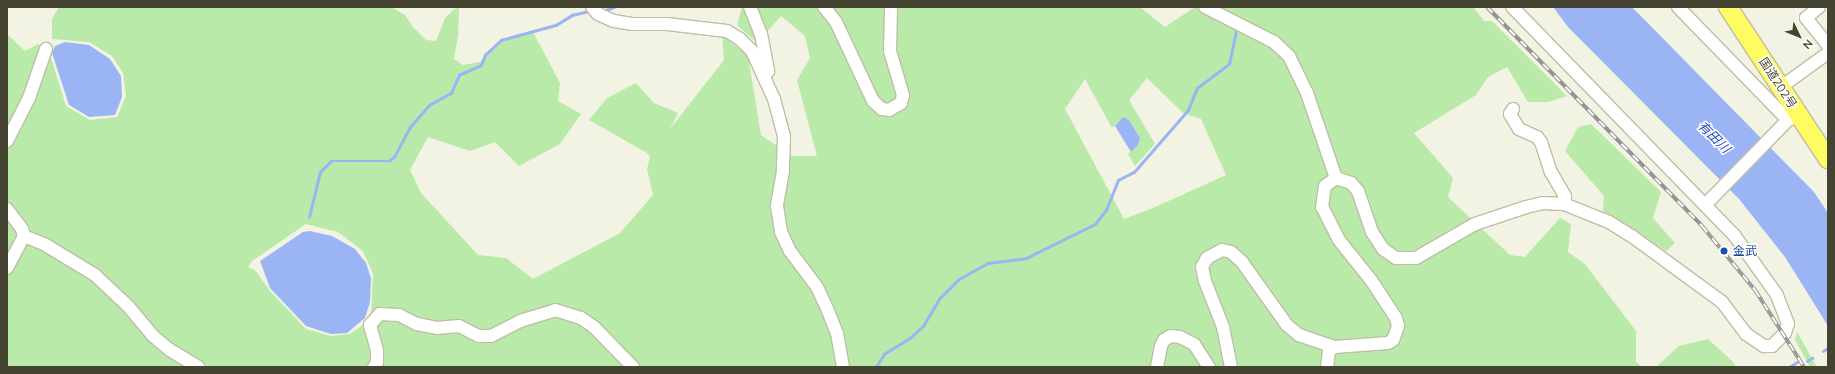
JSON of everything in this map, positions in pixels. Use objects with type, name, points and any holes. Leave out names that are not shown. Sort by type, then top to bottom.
[{"type":"highway","name":"国道202号","points":[[1728,7],[1781,87],[1793,117],[1828,159]]},
{"type":"street","points":[[592,7],[598,14],[620,22],[667,24],[727,31],[740,39],[752,51],[765,76],[784,137],[783,171],[777,206],[781,232],[816,287],[828,311],[837,333],[843,367]]},
{"type":"street","points":[[750,7],[761,34],[768,71],[765,76]]},
{"type":"street","points":[[824,7],[836,22],[873,101],[882,109],[889,110],[901,103],[903,95],[890,51],[891,7]]},
{"type":"street","points":[[1205,7],[1274,42],[1289,56],[1307,93],[1336,178]]},
{"type":"street","points":[[1336,178],[1351,183],[1358,191],[1372,232],[1383,249],[1396,258],[1416,258],[1475,224],[1543,203],[1564,204],[1609,222],[1633,237],[1722,302],[1746,334],[1764,346],[1772,346],[1785,333],[1788,324],[1780,300],[1734,235],[1706,204],[1512,7]]},
{"type":"street","points":[[1678,7],[1793,117],[1706,204]]},
{"type":"street","points":[[1819,7],[1806,18],[1828,45]]},
{"type":"street","points":[[7,141],[29,98],[46,49]]},
{"type":"street","points":[[1781,87],[1828,53]]},
{"type":"street","points":[[1513,109],[1510,114],[1519,129],[1537,137],[1541,142],[1551,172],[1565,196],[1564,204]]},
{"type":"street","points":[[1231,367],[1223,327],[1205,281],[1202,267],[1207,258],[1222,250],[1231,252],[1242,262],[1287,325],[1299,335],[1334,347],[1388,343],[1393,340],[1398,326],[1396,318],[1371,280],[1339,240],[1322,207],[1325,186],[1336,178]]},
{"type":"street","points":[[7,209],[22,229],[24,236],[7,268]]},
{"type":"street","points":[[24,236],[44,244],[95,275],[128,306],[152,335],[198,367]]},
{"type":"street","points":[[374,367],[377,362],[377,350],[370,325],[380,314],[399,315],[417,324],[430,327],[459,326],[479,336],[491,336],[520,321],[554,310],[581,318],[594,327],[633,367]]},
{"type":"street","points":[[1157,367],[1161,346],[1164,340],[1171,336],[1180,337],[1194,344],[1209,367]]},
{"type":"street","points":[[1326,367],[1329,351],[1334,347]]},
{"type":"green space","points":[[59,7],[391,7],[405,15],[413,27],[426,40],[436,41],[445,18],[454,9],[459,8],[458,36],[454,59],[463,65],[480,62],[501,41],[533,32],[560,83],[558,101],[581,114],[560,144],[519,166],[495,142],[470,151],[428,137],[410,170],[421,193],[478,255],[506,258],[533,279],[620,233],[653,195],[647,169],[650,157],[647,153],[589,120],[607,98],[636,83],[654,103],[678,113],[670,129],[724,60],[722,35],[748,56],[761,135],[792,156],[817,156],[797,80],[810,58],[805,36],[781,16],[757,43],[737,25],[742,7],[1140,7],[1165,27],[1195,7],[1473,7],[1484,21],[1492,21],[1567,96],[1548,102],[1528,102],[1507,67],[1488,77],[1476,95],[1414,133],[1453,178],[1448,197],[1510,255],[1525,257],[1560,218],[1571,224],[1568,252],[1585,264],[1636,331],[1636,362],[1643,367],[7,367],[7,34],[25,51],[38,44],[49,51],[66,106],[90,120],[117,117],[126,96],[123,73],[112,56],[89,42],[52,39],[52,19]],"holes":[[[1147,78],[1183,113],[1201,119],[1226,175],[1153,208],[1124,219],[1065,109],[1085,79],[1112,128],[1123,118],[1129,120],[1140,138],[1138,145],[1128,154],[1135,166],[1155,144],[1129,100]],[[306,224],[338,232],[363,251],[373,274],[371,315],[368,321],[350,334],[331,336],[306,329],[270,291],[255,270],[248,267],[252,261]]]},
{"type":"green space","points":[[1591,124],[1661,192],[1653,218],[1675,243],[1666,251],[1603,211],[1604,196],[1565,151],[1578,127]]},
{"type":"green space","points":[[1797,332],[1817,367],[1810,367],[1795,340]]},
{"type":"green space","points":[[1708,339],[1733,362],[1736,367],[1656,367],[1679,346]]},
{"type":"water","name":"有田川","points":[[1553,7],[1632,7],[1814,192],[1828,213],[1828,326],[1785,257],[1739,199],[1568,27]]},
{"type":"water","points":[[65,42],[89,45],[110,59],[121,76],[122,97],[115,115],[89,117],[69,105],[52,53],[55,46]]},
{"type":"water","points":[[1123,117],[1129,120],[1140,138],[1138,145],[1131,152],[1115,126]]},
{"type":"water","points":[[310,231],[332,236],[355,249],[366,263],[371,278],[370,302],[365,318],[347,333],[331,334],[306,326],[270,288],[260,261],[303,232]]},
{"type":"waterway","points":[[605,10],[614,7]]},
{"type":"waterway","points":[[309,217],[320,172],[331,161],[389,161],[394,157],[410,127],[429,105],[451,93],[459,75],[481,65],[485,55],[501,40],[556,25],[572,15],[589,11]]},
{"type":"waterway","points":[[876,367],[884,354],[910,338],[923,326],[939,299],[959,279],[988,263],[1026,258],[1095,224],[1106,210],[1118,180],[1134,172],[1188,110],[1197,88],[1229,64],[1236,31]]},
{"type":"waterway","points":[[1823,351],[1828,348]]},
{"type":"waterway","points":[[1807,361],[1812,358]]},
{"type":"waterway","points":[[1789,367],[1797,362]]},
{"type":"railway","points":[[1487,7],[1702,226],[1755,290],[1804,367]]},
{"type":"place","name":"金武","points":[[1724,251]]}]
